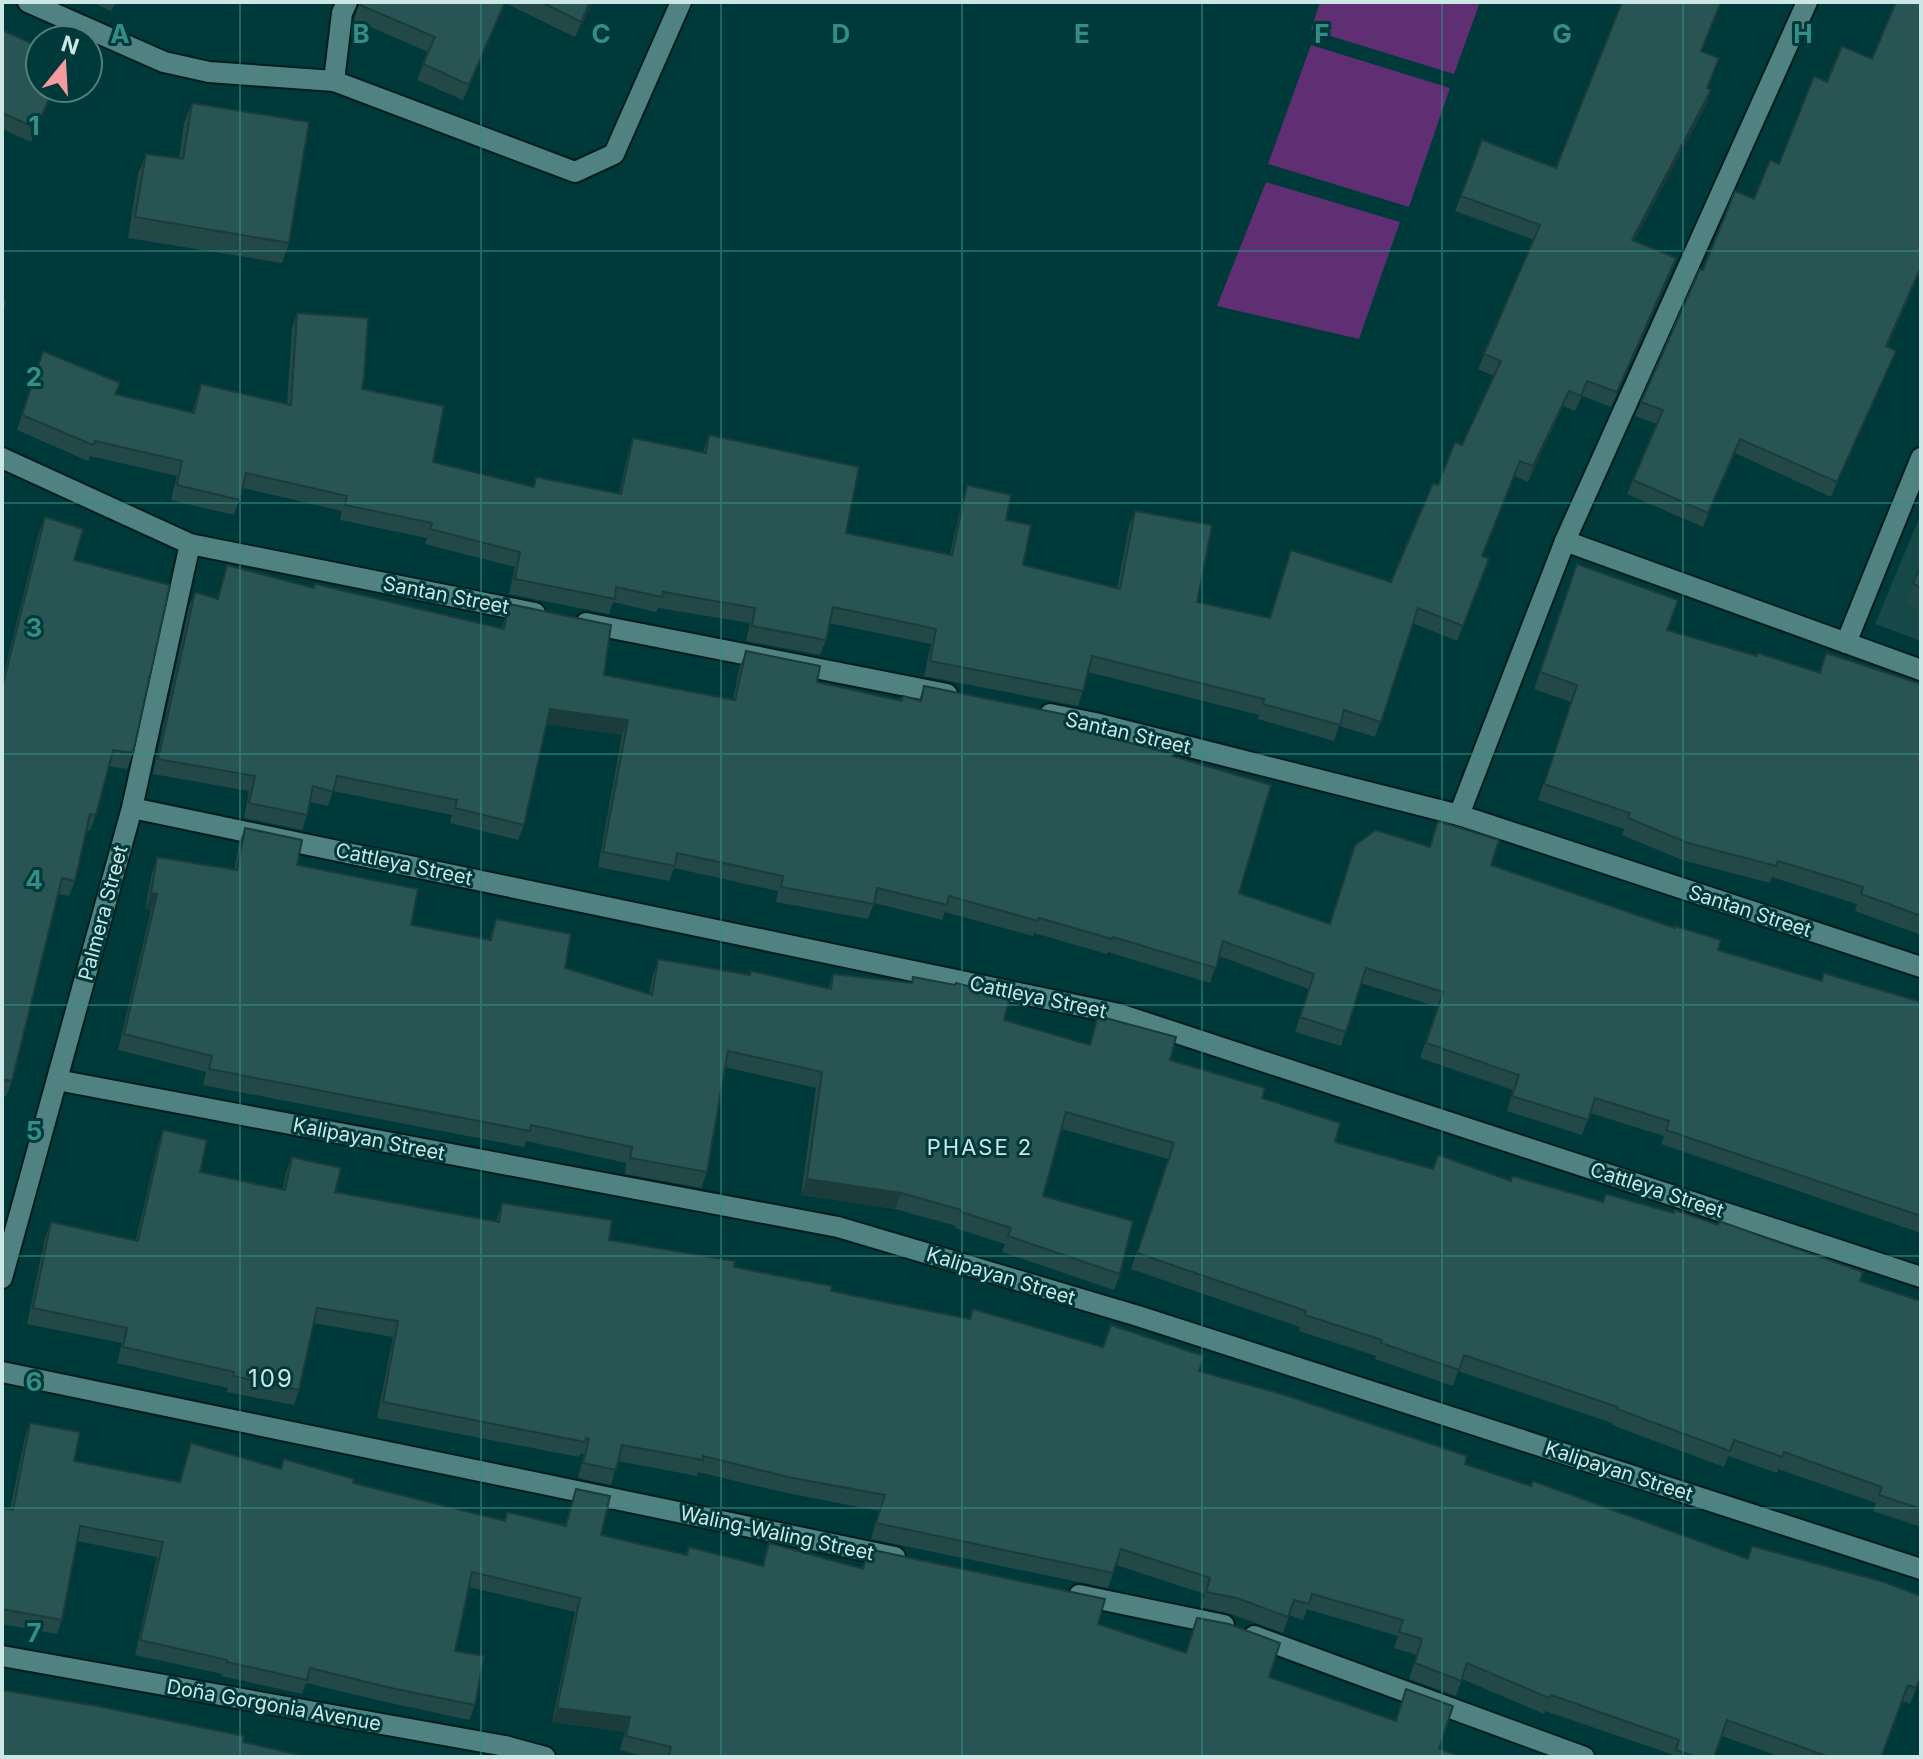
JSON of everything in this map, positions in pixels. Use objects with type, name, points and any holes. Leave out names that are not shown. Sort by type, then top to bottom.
[{"type":"street","points":[[28,2],[164,62],[209,72],[334,81],[575,172],[614,154],[681,2]]},
{"type":"street","points":[[334,81],[342,13],[347,2]]},
{"type":"street","points":[[1459,815],[1565,541],[1807,2]]},
{"type":"street","name":"Santan Street","points":[[2,458],[190,544],[970,698]]},
{"type":"street","points":[[1846,643],[1921,458]]},
{"type":"street","points":[[1565,541],[1921,670]]},
{"type":"street","name":"Palmera Street","points":[[2,1278],[132,808],[190,544]]},
{"type":"street","name":"Santan Street","points":[[1032,711],[1095,723],[1459,815],[1921,967]]},
{"type":"street","name":"Cattleya Street","points":[[132,808],[1119,1014],[1921,1277]]},
{"type":"street","name":"Kalipayan Street","points":[[57,1080],[838,1227],[1138,1316],[1921,1569]]},
{"type":"street","name":"Waling-Waling Street","points":[[2,1372],[917,1562]]},
{"type":"street","points":[[1056,1590],[1227,1626],[1584,1757]]},
{"type":"street","name":"Doña Gorgonia Avenue","points":[[2,1656],[505,1746],[545,1757]]},
{"type":"shaded area","points":[[1320,2],[1480,2],[1454,74],[1311,30]]},
{"type":"shaded area","points":[[1311,45],[1450,88],[1409,207],[1268,164]]},
{"type":"shaded area","points":[[1266,182],[1400,222],[1359,339],[1217,306]]},
{"type":"shaded area","points":[[1921,514],[1921,641],[1875,624]]},
{"type":"building","points":[[361,2],[505,2],[469,85],[423,64],[435,37],[360,5]]},
{"type":"building","points":[[541,2],[590,2],[581,22]]},
{"type":"building","points":[[1622,2],[1721,2],[1701,51],[1719,58],[1707,88],[1711,90],[1632,240],[1676,258],[1617,392],[1587,381],[1581,396],[1569,391],[1533,466],[1520,461],[1482,556],[1489,559],[1463,626],[1418,608],[1381,722],[1344,710],[1340,725],[1263,704],[1264,699],[1092,656],[1083,691],[930,661],[936,629],[833,607],[826,640],[752,626],[755,608],[663,592],[662,597],[616,587],[615,599],[515,579],[520,552],[430,529],[432,523],[345,505],[347,496],[246,473],[240,500],[177,485],[182,461],[95,441],[93,445],[22,415],[43,351],[120,383],[115,394],[194,413],[201,384],[291,405],[297,313],[368,318],[362,389],[444,406],[433,462],[534,487],[536,477],[621,494],[633,438],[706,453],[709,435],[859,467],[846,533],[952,555],[967,485],[1011,495],[1006,520],[1031,525],[1023,565],[1120,589],[1135,511],[1212,525],[1197,602],[1270,618],[1291,550],[1391,582],[1433,483],[1438,485],[1455,442],[1462,445],[1501,361],[1484,354],[1540,225],[1461,196],[1482,140],[1556,168]]},
{"type":"building","points":[[1896,2],[1921,2],[1921,267],[1886,346],[1896,351],[1837,482],[1740,439],[1708,513],[1633,480],[1663,410],[1641,402],[1700,269],[1703,270],[1735,191],[1754,199],[1770,160],[1779,164],[1814,76],[1827,82],[1842,46],[1872,59]]},
{"type":"building","points":[[2,30],[24,40],[24,104],[47,104],[36,128],[2,113]]},
{"type":"building","points":[[192,103],[309,122],[289,243],[135,217],[146,154],[183,159]]},
{"type":"building","points":[[45,517],[83,529],[74,560],[170,585],[133,753],[113,750],[96,815],[90,814],[75,881],[62,878],[12,1081],[2,1079],[2,688]]},
{"type":"building","points":[[1577,564],[1678,600],[1667,630],[1757,656],[1758,653],[1820,673],[1826,653],[1921,684],[1921,916],[1861,894],[1863,887],[1778,861],[1776,866],[1688,843],[1628,818],[1630,813],[1544,784],[1577,685],[1540,672]]},
{"type":"building","points":[[227,565],[314,588],[315,584],[504,629],[509,604],[611,625],[604,675],[735,700],[746,651],[820,666],[817,682],[902,701],[903,696],[921,701],[924,686],[1077,717],[1074,728],[1271,785],[1239,893],[1330,924],[1355,845],[1376,830],[1430,847],[1438,821],[1499,840],[1491,865],[1675,928],[1721,940],[1718,950],[1822,981],[1824,973],[1921,1002],[1921,1216],[1666,1130],[1669,1121],[1595,1098],[1588,1120],[1512,1096],[1519,1075],[1426,1043],[1443,992],[1366,968],[1346,1032],[1300,1017],[1314,974],[1223,941],[1216,968],[1113,937],[1039,918],[1038,921],[949,896],[947,905],[877,888],[874,904],[781,887],[783,876],[677,853],[675,866],[603,852],[628,720],[550,709],[524,825],[455,808],[457,800],[337,776],[333,792],[313,786],[307,815],[249,803],[255,776],[158,759],[195,592],[218,599]]},
{"type":"building","points":[[1921,566],[1921,588],[1913,583]]},
{"type":"building","points":[[245,828],[302,840],[297,865],[418,889],[411,925],[491,940],[496,919],[571,934],[565,968],[652,995],[658,959],[750,975],[751,971],[831,989],[833,974],[912,983],[913,977],[956,983],[1010,997],[1004,1020],[1090,1045],[1098,1016],[1176,1037],[1170,1060],[1265,1088],[1262,1098],[1340,1123],[1335,1142],[1433,1169],[1438,1155],[1511,1181],[1512,1176],[1603,1202],[1606,1194],[1674,1213],[1675,1210],[1718,1225],[1719,1221],[1863,1272],[1860,1281],[1921,1301],[1921,1509],[1879,1495],[1882,1487],[1784,1452],[1782,1457],[1734,1440],[1730,1451],[1618,1407],[1464,1355],[1459,1370],[1305,1315],[1306,1311],[1137,1253],[1174,1143],[1066,1112],[1043,1196],[1133,1221],[1120,1274],[1008,1236],[1011,1228],[961,1210],[901,1193],[807,1179],[822,1072],[728,1051],[707,1172],[630,1158],[632,1147],[531,1125],[530,1131],[209,1069],[212,1056],[124,1034],[157,894],[151,893],[157,857],[237,870]]},
{"type":"building","points":[[163,1130],[207,1140],[200,1172],[285,1190],[292,1157],[341,1168],[335,1192],[499,1222],[502,1203],[612,1220],[609,1240],[735,1261],[734,1267],[832,1286],[831,1291],[970,1319],[973,1309],[1103,1347],[1111,1325],[1204,1356],[1199,1371],[1285,1395],[1467,1456],[1465,1464],[1531,1486],[1533,1481],[1748,1559],[1752,1546],[1884,1582],[1921,1596],[1921,1676],[1916,1688],[1908,1685],[1881,1757],[1829,1757],[1727,1720],[1714,1757],[1697,1757],[1676,1750],[1679,1740],[1551,1695],[1549,1698],[1467,1663],[1461,1681],[1415,1663],[1422,1639],[1399,1632],[1403,1620],[1312,1594],[1309,1604],[1294,1600],[1288,1617],[1237,1598],[1206,1592],[1210,1578],[1121,1549],[1113,1573],[876,1523],[885,1495],[788,1477],[703,1456],[703,1460],[622,1445],[616,1470],[583,1463],[589,1439],[586,1438],[585,1442],[383,1402],[398,1321],[317,1308],[299,1390],[123,1347],[127,1328],[33,1308],[51,1222],[138,1241]]},
{"type":"building","points":[[30,1423],[80,1432],[74,1461],[180,1482],[191,1443],[281,1469],[284,1459],[354,1479],[353,1483],[505,1521],[507,1512],[566,1526],[576,1489],[610,1496],[601,1535],[687,1555],[689,1547],[763,1566],[769,1543],[863,1569],[868,1549],[1105,1599],[1098,1624],[1186,1653],[1197,1618],[1229,1624],[1280,1643],[1269,1677],[1396,1721],[1406,1689],[1453,1706],[1439,1749],[1462,1757],[669,1757],[671,1747],[626,1736],[630,1717],[557,1708],[580,1598],[472,1572],[455,1651],[484,1656],[475,1705],[310,1668],[307,1680],[227,1662],[140,1640],[163,1542],[80,1526],[62,1620],[2,1609],[2,1508],[13,1510]]},
{"type":"building","points":[[2,1690],[244,1736],[243,1742],[308,1757],[2,1757]]},
{"type":"district","name":"PHASE 2","points":[[980,1147]]},
{"type":"district","name":"109","points":[[271,1379]]}]
